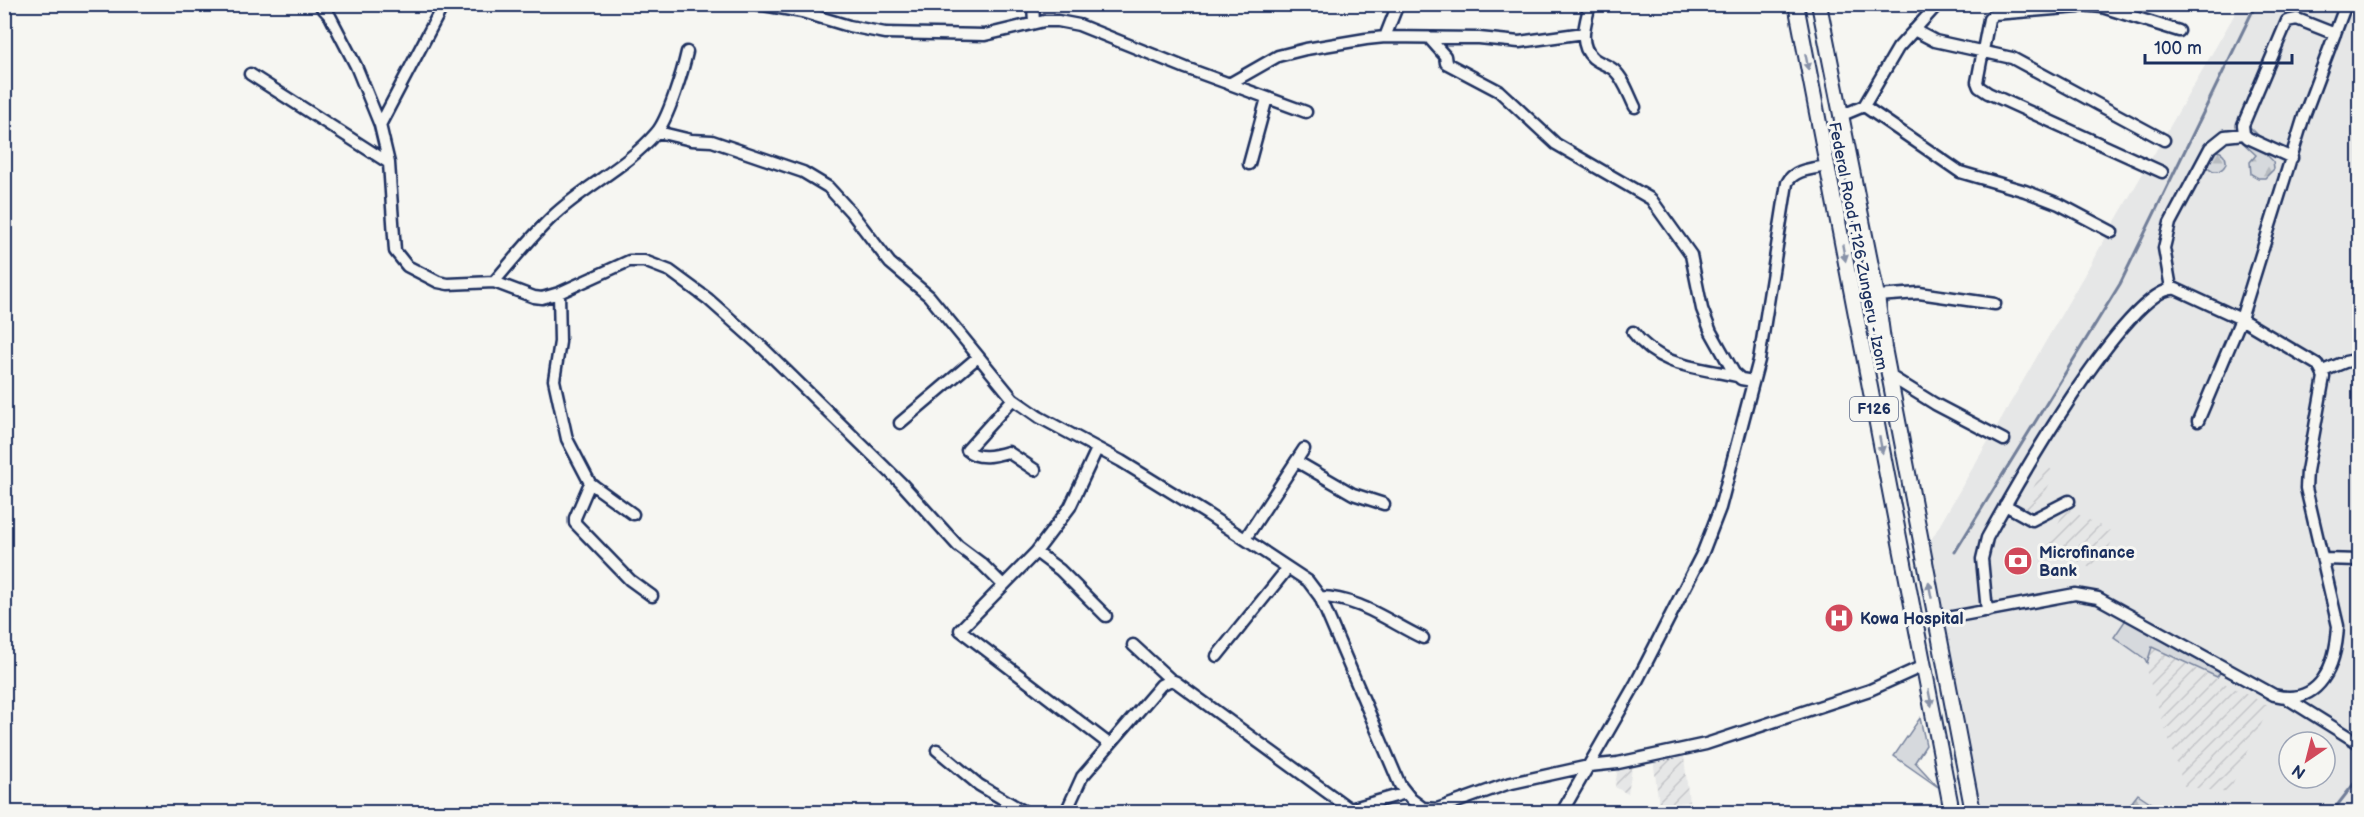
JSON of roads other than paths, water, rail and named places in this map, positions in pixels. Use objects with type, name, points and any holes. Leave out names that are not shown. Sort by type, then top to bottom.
[{"type":"main road","name":"Federal Road F.126 Zungeru - Izom","points":[[1796,4],[1952,813]]},
{"type":"main road","name":"Federal Road F.126 Zungeru - Izom","points":[[1819,4],[1877,296],[1884,348],[1973,813]]},
{"type":"main road","points":[[1862,351],[1884,348]]},
{"type":"street","points":[[319,4],[330,16],[356,66],[380,125],[389,163],[396,251],[400,259],[415,271],[438,282],[448,284],[494,282],[542,298],[559,293],[629,261],[644,261],[670,271],[708,299],[763,348],[901,483],[958,546],[982,564],[1003,585]]},
{"type":"street","points":[[380,125],[445,4]]},
{"type":"street","points":[[758,4],[802,12],[849,26],[885,33],[985,35],[1034,23],[1058,21],[1080,25],[1306,112]]},
{"type":"street","points":[[1033,4],[1034,23]]},
{"type":"street","points":[[1385,37],[1398,4]]},
{"type":"street","points":[[1590,4],[1584,42],[1593,58],[1615,71],[1635,107]]},
{"type":"street","points":[[1840,116],[1864,106],[1891,58],[1938,4]]},
{"type":"street","points":[[2162,172],[1983,90],[1977,82],[1981,51],[1989,19],[1994,14],[2081,4],[2102,7],[2179,31]]},
{"type":"street","points":[[2198,421],[2241,320],[2304,116],[2346,4]]},
{"type":"street","points":[[2244,134],[2243,125],[2287,21],[2297,19],[2335,34]]},
{"type":"street","points":[[1914,30],[1935,41],[2012,58],[2164,140]]},
{"type":"street","points":[[1229,84],[1278,56],[1306,49],[1385,37],[1479,38],[1519,42],[1584,33]]},
{"type":"street","points":[[1430,39],[1445,56],[1449,66],[1498,91],[1556,144],[1651,199],[1690,252],[1705,319],[1737,376]]},
{"type":"street","points":[[494,282],[552,216],[618,167],[658,132],[682,75],[687,52]]},
{"type":"street","points":[[250,74],[389,163]]},
{"type":"street","points":[[1249,164],[1267,98]]},
{"type":"street","points":[[1864,106],[1960,172],[2025,191],[2059,204],[2112,232]]},
{"type":"street","points":[[658,132],[691,140],[712,141],[804,171],[828,187],[850,211],[890,263],[929,296],[1013,399],[1039,417],[1121,461],[1308,581],[1320,597],[1400,785],[1411,800],[1423,808],[1437,809],[1507,784],[1706,744],[1870,690],[1923,666]]},
{"type":"street","points":[[2171,288],[2164,248],[2170,223],[2210,148],[2224,136],[2244,134],[2292,158]]},
{"type":"street","points":[[1562,813],[1636,682],[1703,552],[1720,508],[1761,349],[1787,183],[1797,172],[1827,166]]},
{"type":"street","points":[[2171,288],[2272,336],[2318,365],[2323,371],[2324,377],[2306,488],[2338,626],[2337,643],[2332,664],[2316,688],[2305,695],[2288,699]]},
{"type":"street","points":[[1987,611],[1982,559],[1986,538],[2085,376],[2120,328],[2144,305],[2171,288]]},
{"type":"street","points":[[1877,296],[1919,292],[1995,304]]},
{"type":"street","points":[[559,293],[560,342],[554,388],[569,444],[590,483],[633,514]]},
{"type":"street","points":[[1633,332],[1642,343],[1667,361],[1753,381]]},
{"type":"street","points":[[900,423],[978,357]]},
{"type":"street","points":[[2323,371],[2360,359]]},
{"type":"street","points":[[1890,376],[1935,404],[2004,440]]},
{"type":"street","points":[[1013,399],[967,450],[973,455],[981,456],[1008,452],[1035,470]]},
{"type":"street","points":[[1097,449],[1070,507],[1036,552],[960,630],[1109,744]]},
{"type":"street","points":[[1245,539],[1304,449]]},
{"type":"street","points":[[1296,461],[1353,494],[1384,504]]},
{"type":"street","points":[[590,483],[575,523],[630,580],[652,596]]},
{"type":"street","points":[[2005,505],[2032,520],[2069,501]]},
{"type":"street","points":[[1036,552],[1060,570],[1106,616]]},
{"type":"street","points":[[2323,559],[2360,560]]},
{"type":"street","points":[[1216,656],[1288,568]]},
{"type":"street","points":[[1936,620],[2075,594],[2087,594],[2274,695],[2288,699],[2360,744]]},
{"type":"street","points":[[1320,597],[1337,597],[1360,604],[1423,638]]},
{"type":"street","points":[[1134,645],[1171,680],[1350,808],[1406,793]]},
{"type":"street","points":[[1066,813],[1082,777],[1161,685],[1171,680]]},
{"type":"street","points":[[936,750],[979,785],[1025,813]]},
{"type":"waterway","points":[[1955,552],[2120,284],[2256,4]]},
{"type":"waterway","points":[[2332,812],[2360,776]]},
{"type":"place","name":"Microfinance Bank","points":[[2018,561]]},
{"type":"place","name":"Kowa Hospital","points":[[1839,618]]}]
